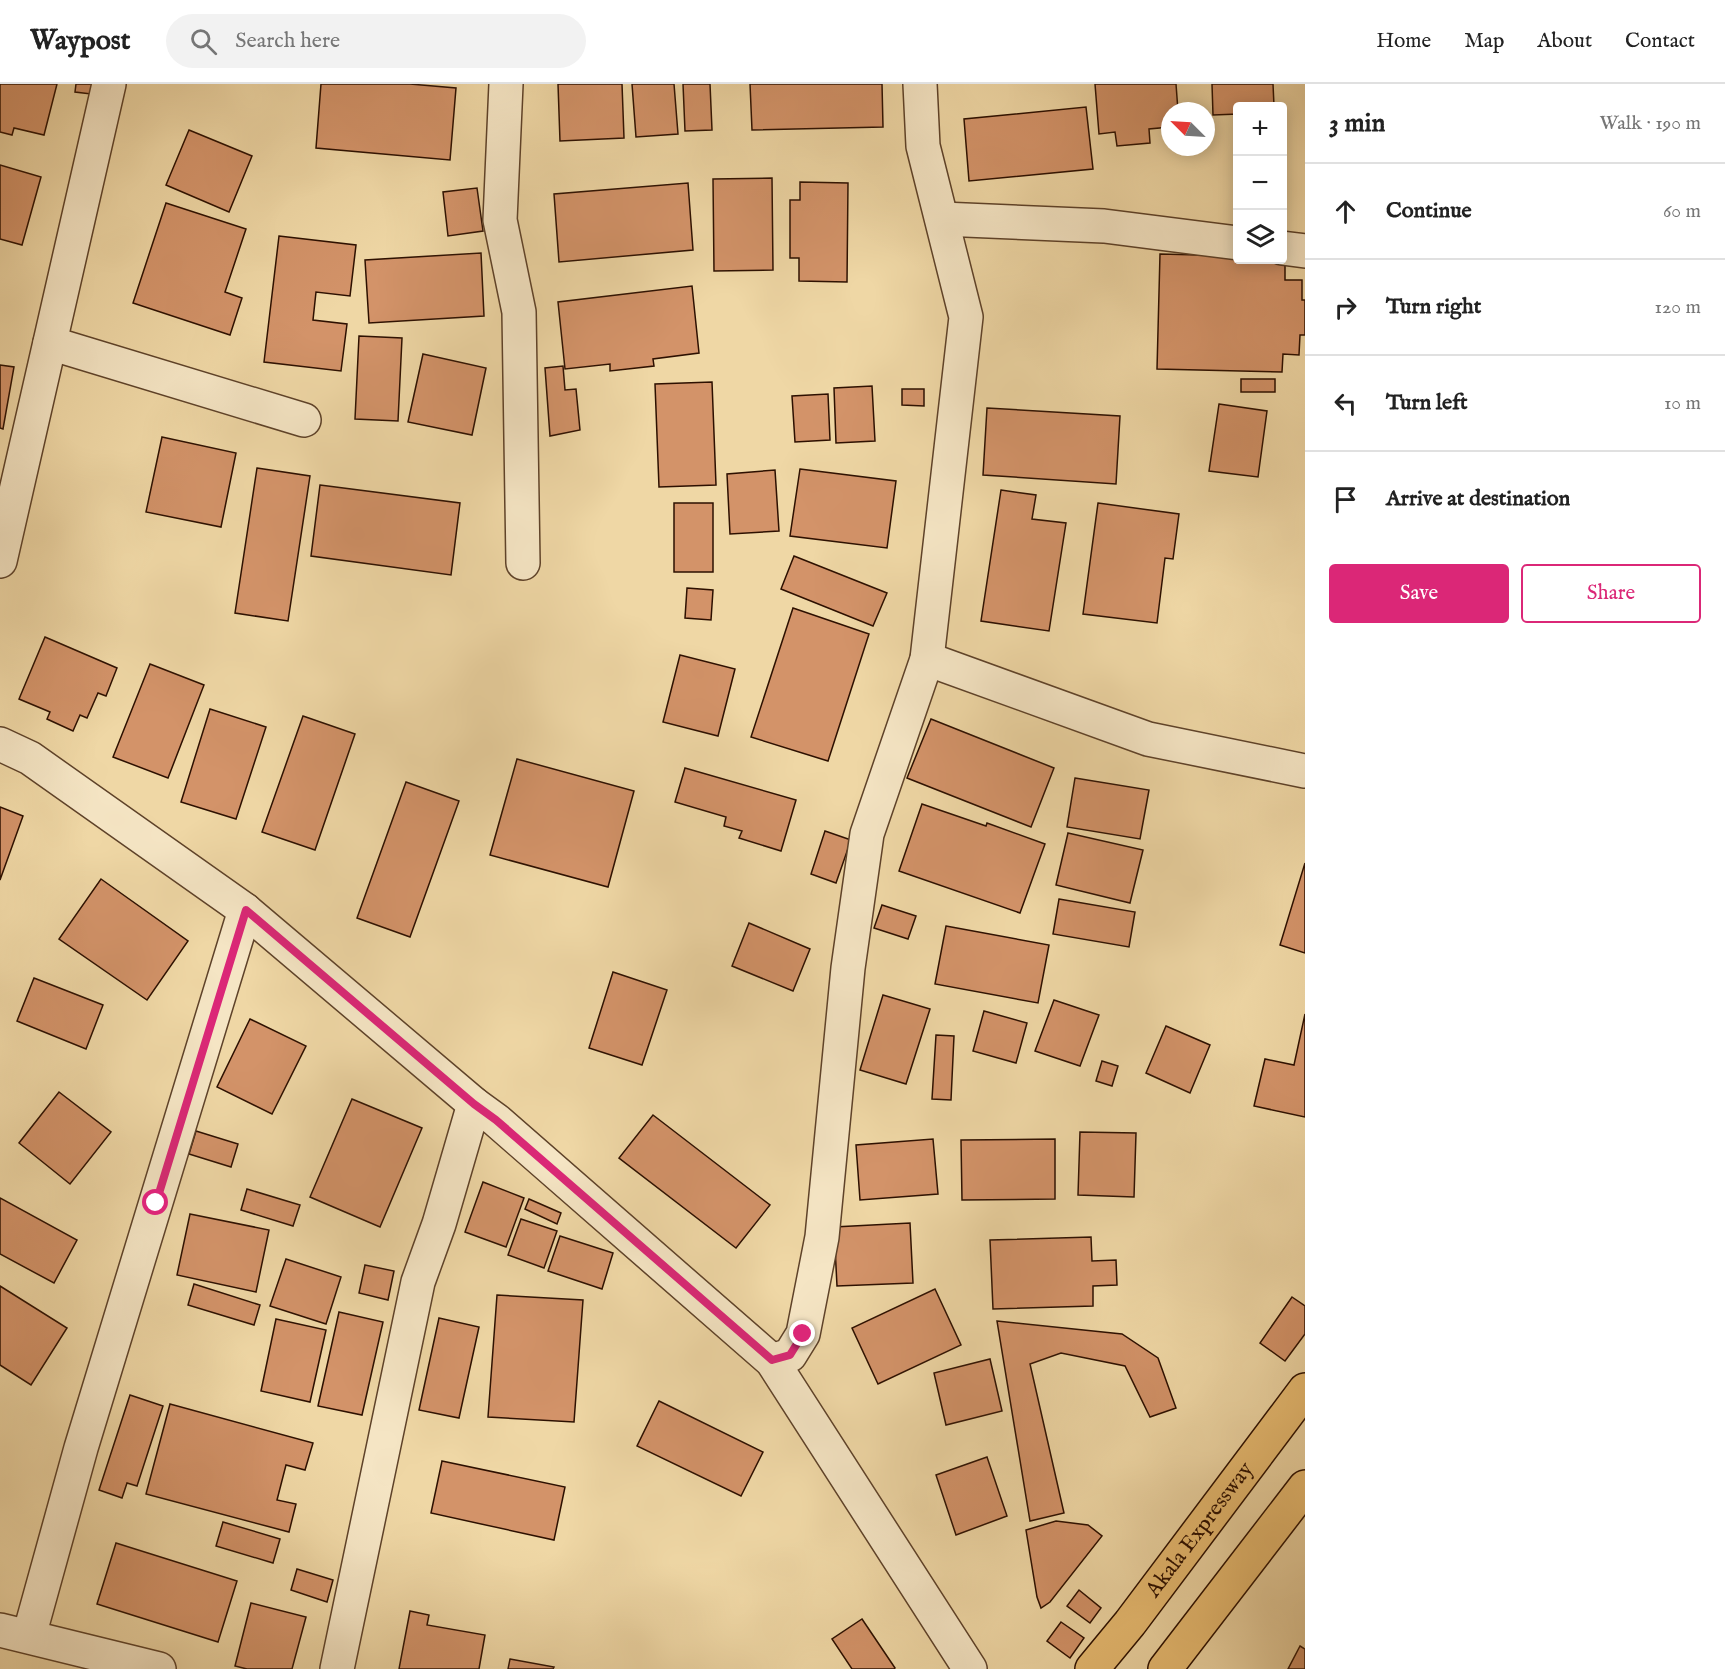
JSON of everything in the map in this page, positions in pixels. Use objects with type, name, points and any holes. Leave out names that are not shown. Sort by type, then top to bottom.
[{"type":"main road","name":"Akala Expressway","points":[[1092,1669],[1130,1623],[1305,1390]]},
{"type":"main road","points":[[1166,1669],[1305,1487]]},
{"type":"street","points":[[0,561],[109,84]]},
{"type":"street","points":[[506,84],[500,220],[519,312],[523,563]]},
{"type":"street","points":[[772,1360],[790,1355],[803,1334],[822,1237],[848,968],[867,834],[927,659],[966,317],[923,146],[921,84]]},
{"type":"street","points":[[942,219],[1104,226],[1233,242]]},
{"type":"street","points":[[1287,248],[1305,250]]},
{"type":"street","points":[[50,343],[304,420]]},
{"type":"street","points":[[927,659],[1148,739],[1305,771]]},
{"type":"street","points":[[0,744],[30,758],[246,910],[474,1104],[496,1120],[772,1360],[970,1669]]},
{"type":"street","points":[[159,1669],[14,1633],[81,1448],[246,910]]},
{"type":"street","points":[[337,1669],[418,1282],[439,1224],[474,1104]]},
{"type":"building","points":[[0,84],[57,84],[44,135],[14,128],[12,135],[0,132]]},
{"type":"building","points":[[76,84],[93,84],[91,94],[75,92]]},
{"type":"building","points":[[321,84],[410,84],[456,88],[450,160],[316,148]]},
{"type":"building","points":[[558,84],[622,84],[624,138],[560,141]]},
{"type":"building","points":[[632,84],[674,84],[678,134],[636,137]]},
{"type":"building","points":[[683,84],[710,84],[712,130],[685,131]]},
{"type":"building","points":[[750,84],[882,84],[883,127],[752,130]]},
{"type":"building","points":[[1095,84],[1176,84],[1177,102],[1161,102],[1161,128],[1149,129],[1150,143],[1117,146],[1115,132],[1099,134]]},
{"type":"building","points":[[1212,84],[1273,84],[1274,102],[1233,102],[1233,114],[1215,115],[1215,102],[1213,102]]},
{"type":"building","points":[[1086,107],[1093,169],[969,181],[964,119]]},
{"type":"building","points":[[189,130],[252,156],[229,212],[166,185]]},
{"type":"building","points":[[0,165],[41,177],[22,245],[0,239]]},
{"type":"building","points":[[772,178],[773,270],[714,271],[713,179]]},
{"type":"building","points":[[800,182],[848,183],[847,282],[799,281],[799,258],[790,258],[790,200],[800,200]]},
{"type":"building","points":[[688,183],[693,250],[559,262],[554,194]]},
{"type":"building","points":[[477,188],[483,231],[448,236],[443,192]]},
{"type":"building","points":[[166,203],[246,229],[225,292],[242,298],[230,335],[133,303]]},
{"type":"building","points":[[279,236],[356,245],[350,296],[316,292],[313,320],[347,324],[341,371],[264,362]]},
{"type":"building","points":[[481,253],[484,316],[369,323],[365,260]]},
{"type":"building","points":[[1160,254],[1233,256],[1233,264],[1285,264],[1285,280],[1302,280],[1302,300],[1305,300],[1305,335],[1300,335],[1299,355],[1283,354],[1282,372],[1157,369]]},
{"type":"building","points":[[692,286],[699,353],[653,359],[654,366],[610,371],[610,364],[565,369],[558,302]]},
{"type":"building","points":[[359,336],[402,338],[398,421],[355,419]]},
{"type":"building","points":[[423,354],[486,368],[472,435],[408,422]]},
{"type":"building","points":[[0,365],[14,367],[3,429],[0,428]]},
{"type":"building","points":[[563,366],[565,390],[576,389],[580,430],[550,436],[545,368]]},
{"type":"building","points":[[1241,379],[1275,379],[1275,392],[1241,392]]},
{"type":"building","points":[[712,382],[716,485],[659,487],[655,384]]},
{"type":"building","points":[[872,386],[875,441],[836,443],[834,388]]},
{"type":"building","points":[[902,389],[924,389],[924,406],[902,405]]},
{"type":"building","points":[[828,394],[830,440],[795,442],[792,396]]},
{"type":"building","points":[[1219,404],[1267,411],[1258,477],[1209,471]]},
{"type":"building","points":[[987,408],[1120,416],[1116,484],[983,475]]},
{"type":"building","points":[[162,437],[236,453],[221,527],[146,512]]},
{"type":"building","points":[[257,468],[310,476],[288,621],[235,613]]},
{"type":"building","points":[[800,469],[896,481],[887,548],[790,536]]},
{"type":"building","points":[[775,470],[779,531],[730,534],[727,474]]},
{"type":"building","points":[[320,485],[460,503],[451,575],[311,556]]},
{"type":"building","points":[[1001,490],[1036,495],[1032,519],[1066,523],[1049,631],[981,621]]},
{"type":"building","points":[[674,503],[713,503],[713,572],[674,572]]},
{"type":"building","points":[[1098,503],[1179,514],[1173,559],[1165,558],[1157,623],[1083,614]]},
{"type":"building","points":[[794,556],[887,593],[873,626],[781,589]]},
{"type":"building","points":[[687,588],[713,590],[711,620],[685,618]]},
{"type":"building","points":[[793,608],[869,634],[828,761],[751,737]]},
{"type":"building","points":[[45,637],[117,668],[106,696],[98,693],[87,718],[80,715],[73,731],[47,719],[50,712],[19,699]]},
{"type":"building","points":[[680,655],[735,669],[718,736],[663,722]]},
{"type":"building","points":[[150,664],[204,685],[168,778],[113,757]]},
{"type":"building","points":[[210,709],[266,727],[236,819],[181,802]]},
{"type":"building","points":[[303,716],[355,734],[315,850],[262,832]]},
{"type":"building","points":[[931,719],[1054,768],[1031,827],[907,778]]},
{"type":"building","points":[[517,759],[634,791],[608,887],[490,855]]},
{"type":"building","points":[[685,768],[796,800],[781,851],[739,838],[742,831],[724,826],[726,817],[675,802]]},
{"type":"building","points":[[1075,778],[1149,790],[1140,839],[1067,827]]},
{"type":"building","points":[[406,782],[459,801],[410,937],[357,918]]},
{"type":"building","points":[[922,804],[986,826],[987,823],[1045,844],[1020,913],[899,871]]},
{"type":"building","points":[[0,807],[23,816],[0,880]]},
{"type":"building","points":[[825,831],[851,840],[836,883],[811,874]]},
{"type":"building","points":[[1068,833],[1143,850],[1130,903],[1056,885]]},
{"type":"building","points":[[1305,863],[1305,953],[1280,945]]},
{"type":"building","points":[[101,879],[188,941],[147,1000],[59,939]]},
{"type":"building","points":[[1059,899],[1135,912],[1129,947],[1053,934]]},
{"type":"building","points":[[882,905],[916,916],[908,939],[874,928]]},
{"type":"building","points":[[749,923],[810,949],[793,991],[732,966]]},
{"type":"building","points":[[946,926],[1049,945],[1038,1003],[935,984]]},
{"type":"building","points":[[613,972],[667,990],[642,1065],[589,1048]]},
{"type":"building","points":[[34,978],[103,1005],[86,1049],[17,1021]]},
{"type":"building","points":[[883,995],[930,1009],[906,1084],[860,1070]]},
{"type":"building","points":[[1054,1000],[1099,1015],[1080,1066],[1035,1051]]},
{"type":"building","points":[[984,1011],[1027,1023],[1016,1063],[973,1051]]},
{"type":"building","points":[[1305,1014],[1305,1117],[1254,1106],[1265,1059],[1294,1065]]},
{"type":"building","points":[[250,1019],[306,1046],[272,1114],[217,1087]]},
{"type":"building","points":[[1166,1026],[1210,1045],[1190,1093],[1146,1073]]},
{"type":"building","points":[[936,1035],[954,1036],[951,1100],[932,1099]]},
{"type":"building","points":[[1102,1061],[1118,1066],[1112,1086],[1096,1081]]},
{"type":"building","points":[[59,1092],[111,1132],[70,1184],[19,1143]]},
{"type":"building","points":[[352,1099],[422,1128],[380,1227],[310,1197]]},
{"type":"building","points":[[653,1115],[770,1205],[736,1248],[619,1158]]},
{"type":"building","points":[[196,1131],[238,1144],[231,1167],[189,1154]]},
{"type":"building","points":[[1080,1132],[1136,1133],[1134,1197],[1078,1195]]},
{"type":"building","points":[[933,1139],[938,1194],[860,1200],[856,1145]]},
{"type":"building","points":[[1055,1139],[1055,1199],[962,1200],[961,1140]]},
{"type":"building","points":[[483,1182],[524,1198],[506,1247],[465,1232]]},
{"type":"building","points":[[247,1189],[300,1205],[293,1226],[241,1210]]},
{"type":"building","points":[[0,1198],[77,1240],[54,1283],[0,1254]]},
{"type":"building","points":[[529,1199],[561,1213],[557,1224],[525,1209]]},
{"type":"building","points":[[190,1214],[269,1230],[256,1292],[177,1275]]},
{"type":"building","points":[[521,1219],[557,1231],[544,1268],[508,1255]]},
{"type":"building","points":[[910,1223],[913,1283],[837,1286],[834,1227]]},
{"type":"building","points":[[560,1236],[613,1253],[602,1289],[548,1271]]},
{"type":"building","points":[[1091,1237],[1092,1261],[1116,1260],[1117,1285],[1093,1286],[1093,1306],[993,1309],[990,1240]]},
{"type":"building","points":[[286,1259],[341,1277],[326,1324],[270,1306]]},
{"type":"building","points":[[365,1265],[394,1271],[388,1300],[359,1293]]},
{"type":"building","points":[[194,1284],[260,1305],[254,1325],[188,1305]]},
{"type":"building","points":[[0,1286],[67,1328],[31,1385],[0,1365]]},
{"type":"building","points":[[935,1289],[961,1345],[878,1384],[852,1328]]},
{"type":"building","points":[[497,1295],[583,1300],[574,1422],[488,1417]]},
{"type":"building","points":[[1292,1297],[1305,1306],[1305,1334],[1285,1361],[1260,1343]]},
{"type":"building","points":[[339,1312],[383,1322],[362,1415],[318,1406]]},
{"type":"building","points":[[439,1318],[479,1327],[459,1418],[419,1410]]},
{"type":"building","points":[[276,1319],[326,1330],[310,1402],[261,1391]]},
{"type":"building","points":[[997,1321],[1122,1334],[1158,1358],[1176,1408],[1150,1417],[1125,1366],[1061,1353],[1030,1364],[1064,1513],[1030,1521]]},
{"type":"building","points":[[990,1359],[1002,1411],[946,1425],[934,1373]]},
{"type":"building","points":[[130,1395],[163,1406],[137,1486],[127,1483],[122,1498],[99,1490]]},
{"type":"building","points":[[659,1401],[763,1452],[741,1496],[637,1446]]},
{"type":"building","points":[[170,1404],[313,1443],[305,1470],[286,1465],[277,1500],[296,1504],[289,1532],[146,1494]]},
{"type":"building","points":[[987,1457],[1007,1516],[956,1535],[936,1475]]},
{"type":"building","points":[[442,1461],[565,1487],[554,1540],[431,1513]]},
{"type":"building","points":[[1056,1521],[1088,1525],[1102,1536],[1050,1602],[1041,1608],[1037,1597],[1026,1530]]},
{"type":"building","points":[[223,1522],[280,1539],[273,1563],[216,1546]]},
{"type":"building","points":[[116,1543],[237,1581],[218,1642],[97,1604]]},
{"type":"building","points":[[297,1569],[333,1580],[327,1602],[291,1590]]},
{"type":"building","points":[[1079,1590],[1101,1608],[1090,1623],[1067,1606]]},
{"type":"building","points":[[251,1603],[306,1617],[292,1669],[247,1669],[235,1666]]},
{"type":"building","points":[[410,1611],[429,1615],[427,1625],[485,1635],[479,1669],[399,1669]]},
{"type":"building","points":[[862,1619],[894,1669],[852,1669],[832,1639]]},
{"type":"building","points":[[1061,1622],[1084,1638],[1070,1658],[1047,1641]]},
{"type":"building","points":[[1300,1646],[1305,1649],[1305,1669],[1288,1669]]},
{"type":"building","points":[[510,1659],[554,1667],[553,1669],[508,1669]]},
{"type":"route","points":[[156,1203],[246,910],[474,1104],[496,1120],[772,1360],[790,1355],[803,1334]]}]
